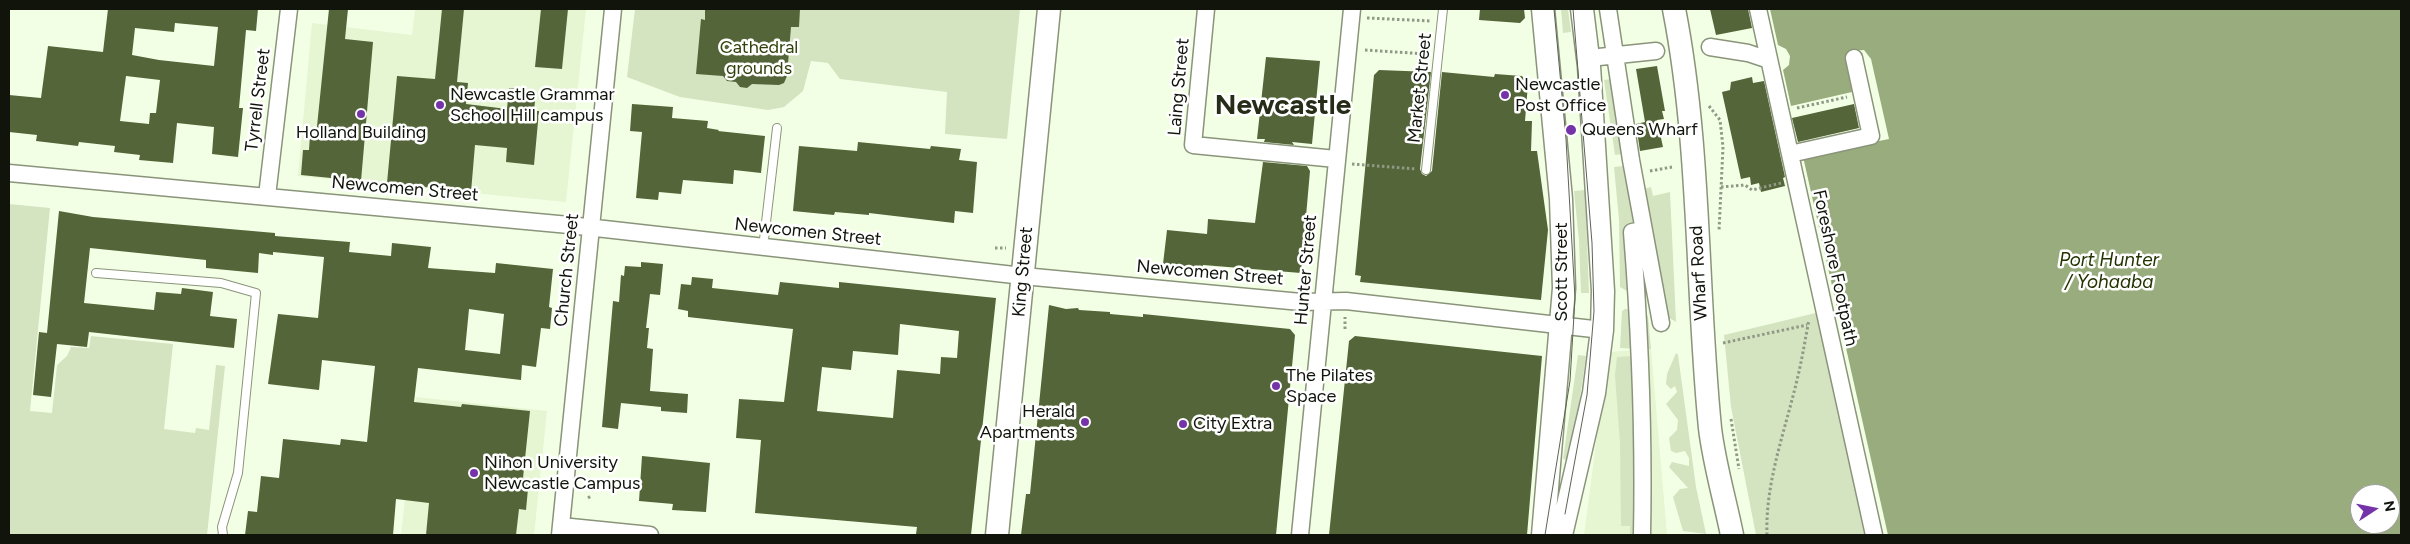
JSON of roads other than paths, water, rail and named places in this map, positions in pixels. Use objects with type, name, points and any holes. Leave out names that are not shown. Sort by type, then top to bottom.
[{"type":"main road","name":"King Street","points":[[997,535],[1050,9]]},
{"type":"main road","name":"Scott Street","points":[[1543,9],[1563,231],[1562,326],[1543,535]]},
{"type":"main road","points":[[1563,525],[1594,393],[1602,330],[1602,244],[1589,66],[1582,9]]},
{"type":"main road","name":"Wharf Road","points":[[1674,9],[1690,107],[1701,312],[1710,430],[1732,535]]},
{"type":"street","name":"Tyrrell Street","points":[[267,196],[289,9]]},
{"type":"street","name":"Church Street","points":[[560,531],[613,9]]},
{"type":"street","name":"Laing Street","points":[[1206,9],[1193,145],[1341,161]]},
{"type":"street","points":[[1608,9],[1607,56],[1633,174],[1661,323]]},
{"type":"street","name":"Foreshore Footpath","points":[[1758,9],[1874,535]]},
{"type":"street","name":"Hunter Street","points":[[1300,535],[1323,302],[1341,161],[1352,13]]},
{"type":"street","points":[[1710,47],[1748,53],[1769,60]]},
{"type":"street","points":[[1607,56],[1656,51]]},
{"type":"street","points":[[1790,154],[1872,136],[1854,58]]},
{"type":"street","name":"Newcomen Street","points":[[9,173],[592,228],[1023,276],[1323,302],[1346,301],[1602,330]]},
{"type":"street","points":[[1642,535],[1643,471],[1640,375],[1632,232],[1644,230]]},
{"type":"street","points":[[560,531],[650,535]]},
{"type":"lane","name":"Market Street","points":[[1426,170],[1443,9]]},
{"type":"lane","points":[[763,248],[777,128]]},
{"type":"lane","points":[[96,273],[222,283],[256,293],[238,472],[222,527],[223,535]]},
{"type":"water","name":"Port Hunter / Yohaaba","points":[[1768,9],[2401,9],[2401,535],[1888,535],[1804,161],[1791,119]]},
{"type":"tram line","points":[[1545,535],[1570,381],[1575,298],[1566,139],[1554,9]]},
{"type":"tram line","points":[[1565,514],[1587,395],[1594,311],[1592,243],[1573,9]]},
{"type":"place","name":"Newcastle Post Office","points":[[1505,95]]},
{"type":"place","name":"Newcastle Grammar School Hill campus","points":[[440,105]]},
{"type":"place","name":"Holland Building","points":[[361,114]]},
{"type":"place","name":"Queens Wharf","points":[[1571,130]]},
{"type":"place","name":"The Pilates Space","points":[[1276,386]]},
{"type":"place","name":"Herald Apartments","points":[[1085,422]]},
{"type":"place","name":"City Extra","points":[[1183,424]]},
{"type":"place","name":"Nihon University Newcastle Campus","points":[[474,473]]},
{"type":"district","name":"Newcastle","points":[[1283,106]]},
{"type":"park label","name":"Cathedral grounds","points":[[759,58]]}]
